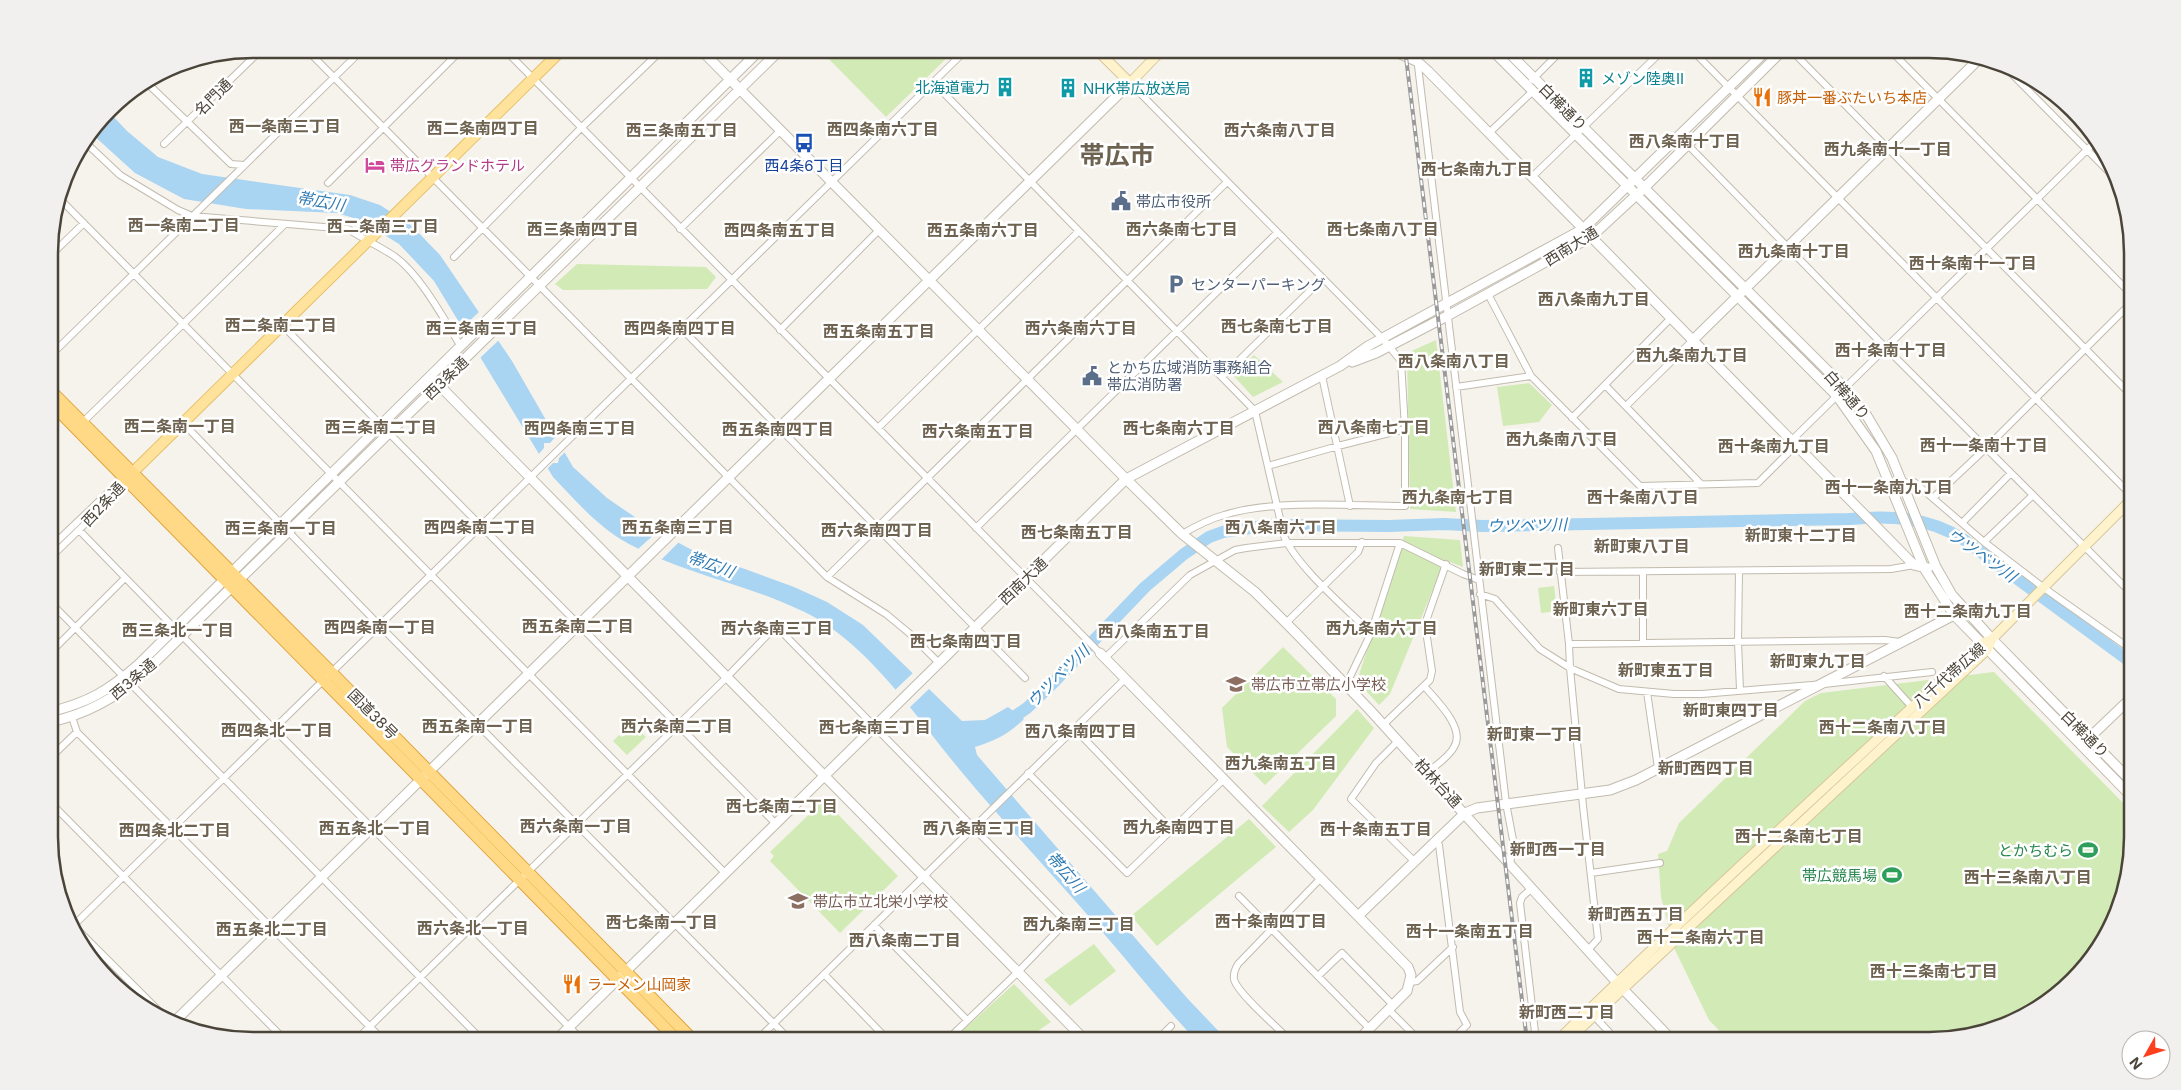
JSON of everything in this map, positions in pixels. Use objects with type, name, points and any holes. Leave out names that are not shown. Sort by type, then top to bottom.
[{"type":"highway","name":"国道38号","points":[[58,398],[130,476],[426,775],[523,876],[622,976],[684,1032]]},
{"type":"highway","name":"国道38号","points":[[58,409],[130,476]]},
{"type":"highway","name":"国道38号","points":[[622,976],[670,1032]]},
{"type":"main road","points":[[130,476],[553,58]]},
{"type":"main road","points":[[1105,58],[1130,83],[1154,58]]},
{"type":"main road","points":[[2043,589],[2124,507]]},
{"type":"main road","name":"八千代帯広線","points":[[1567,1032],[1984,647],[2043,589]]},
{"type":"main road","name":"八千代帯広線","points":[[1577,1032],[1594,1016],[1619,985],[1912,707],[1984,647]]},
{"type":"street","name":"名門通","points":[[164,144],[253,58]]},
{"type":"street","points":[[315,58],[827,577],[886,614],[939,663]]},
{"type":"street","points":[[58,349],[354,58]]},
{"type":"street","points":[[328,183],[453,58]]},
{"type":"street","points":[[513,58],[639,188],[1027,578],[1408,967],[1411,975],[1407,991],[1367,1032]]},
{"type":"street","points":[[454,257],[581,128],[654,58]]},
{"type":"street","name":"柏林台通","points":[[709,58],[1126,479],[1185,536],[1255,592],[1286,623],[1384,724],[1619,985],[1664,1032]]},
{"type":"street","name":"西3条通","points":[[232,580],[280,523],[752,58]]},
{"type":"street","name":"西3条通","points":[[58,720],[102,704],[131,684],[177,633],[232,580],[289,532],[772,58]]},
{"type":"street","points":[[77,922],[530,478],[730,278],[832,182],[957,58]]},
{"type":"street","points":[[1409,58],[1418,62],[1532,176],[1914,565],[1924,568],[1936,567]]},
{"type":"street","points":[[1417,58],[1446,304],[1449,315],[1480,594],[1506,804],[1514,845],[1510,863]]},
{"type":"street","name":"白樺通り","points":[[1500,58],[1837,396],[1876,450],[1924,568],[1954,615],[2124,789]]},
{"type":"street","name":"白樺通り","points":[[1514,58],[1845,388],[1867,416],[1882,440],[1902,483],[1936,567],[1952,595],[1992,639],[2124,774]]},
{"type":"street","points":[[1489,133],[1530,88],[1534,78],[1554,58]]},
{"type":"street","points":[[1532,176],[1655,58]]},
{"type":"street","points":[[1700,58],[2124,489]]},
{"type":"street","name":"西南大通","points":[[564,1032],[1126,479],[1322,376],[1368,346],[1583,229],[1759,58]]},
{"type":"street","name":"西南大通","points":[[1340,366],[1390,346],[1591,237],[1644,188],[1775,58]]},
{"type":"street","points":[[1799,58],[1889,147],[2124,388]]},
{"type":"street","points":[[1898,58],[2124,287]]},
{"type":"street","points":[[1626,406],[1975,63]]},
{"type":"street","points":[[2017,79],[2103,165]]},
{"type":"street","points":[[932,82],[1128,280],[1254,411],[1284,536],[1289,548],[1324,586],[1372,633]]},
{"type":"street","points":[[177,1017],[322,878],[671,532],[1130,83],[1390,346],[1400,361],[1405,429],[1405,506],[1350,506],[1225,514],[1209,520],[1185,536]]},
{"type":"street","points":[[151,86],[231,164],[244,165]]},
{"type":"street","points":[[680,229],[781,130]]},
{"type":"street","points":[[1688,144],[1886,348],[2124,586]]},
{"type":"street","points":[[1488,294],[1531,376],[1640,486],[1758,483],[1837,396],[2091,145]]},
{"type":"street","points":[[89,146],[120,175],[164,202],[192,216],[348,229],[370,239],[408,268],[462,343]]},
{"type":"street","points":[[827,577],[1227,182]]},
{"type":"street","points":[[64,203],[726,874]]},
{"type":"street","points":[[58,248],[84,223]]},
{"type":"street","points":[[82,423],[285,224]]},
{"type":"street","points":[[780,330],[879,230]]},
{"type":"street","points":[[878,428],[1079,231]]},
{"type":"street","points":[[976,528],[1277,233]]},
{"type":"street","points":[[1222,377],[1322,279]]},
{"type":"street","points":[[1934,497],[1986,448],[2124,310]]},
{"type":"street","points":[[1572,418],[1671,318]]},
{"type":"street","points":[[282,325],[776,824]]},
{"type":"street","points":[[681,328],[777,428],[1025,678]]},
{"type":"street","points":[[429,376],[1077,1032]]},
{"type":"street","points":[[1322,376],[1350,506]]},
{"type":"street","points":[[1456,387],[1531,376]]},
{"type":"street","points":[[1605,385],[1701,484]]},
{"type":"street","points":[[183,423],[379,625],[782,1032]]},
{"type":"street","points":[[1268,466],[1405,429]]},
{"type":"street","points":[[1962,523],[2011,473]]},
{"type":"street","name":"西2条通","points":[[58,550],[121,489],[130,476]]},
{"type":"street","name":"西2条通","points":[[58,540],[116,485],[130,476]]},
{"type":"street","points":[[1902,483],[1914,482],[2043,589],[2124,645]]},
{"type":"street","points":[[1984,542],[2033,495]]},
{"type":"street","points":[[79,530],[177,633],[373,827],[574,1032]]},
{"type":"street","points":[[1286,623],[1358,552],[1362,542]]},
{"type":"street","points":[[1102,656],[1190,575],[1213,557],[1235,550],[1264,545],[1287,544],[1400,543],[1479,580]]},
{"type":"street","points":[[1346,685],[1372,633],[1400,543]]},
{"type":"street","points":[[1558,548],[1598,939],[1588,950]]},
{"type":"street","points":[[1384,724],[1430,680],[1432,671],[1426,624],[1446,564]]},
{"type":"street","points":[[1560,572],[1891,570],[1914,565]]},
{"type":"street","points":[[1739,571],[1738,642],[1740,690]]},
{"type":"street","points":[[1643,572],[1644,643]]},
{"type":"street","points":[[58,645],[125,578]]},
{"type":"street","points":[[1480,594],[1495,599],[1540,649],[1570,668],[1619,689],[1702,694],[1824,684],[1932,672]]},
{"type":"street","points":[[58,610],[474,1032]]},
{"type":"street","points":[[1358,916],[1465,813],[1477,808],[1610,790],[1658,768],[1824,684],[1954,615]]},
{"type":"street","points":[[364,1032],[727,677],[776,626],[1066,922],[1018,972],[955,1032]]},
{"type":"street","name":"西3条通","points":[[58,710],[78,705],[96,696],[124,677],[177,633]]},
{"type":"street","points":[[1569,644],[1885,640],[1904,643]]},
{"type":"street","points":[[1884,676],[1912,707]]},
{"type":"street","points":[[765,1032],[1125,679]]},
{"type":"street","points":[[1424,686],[1448,714],[1455,727],[1457,737],[1454,747],[1428,772]]},
{"type":"street","points":[[1647,692],[1658,768]]},
{"type":"street","points":[[2082,746],[2124,705]]},
{"type":"street","points":[[72,716],[77,732],[374,1032]]},
{"type":"street","points":[[1074,728],[1172,830]]},
{"type":"street","points":[[58,750],[77,732]]},
{"type":"street","points":[[1398,741],[1376,763],[1351,799],[1414,861]]},
{"type":"street","points":[[1028,773],[1127,873],[1223,780]]},
{"type":"street","points":[[58,810],[277,1032]]},
{"type":"street","points":[[1434,841],[1439,845],[1460,1012],[1467,1025],[1460,1032]]},
{"type":"street","points":[[1591,872],[1660,863]]},
{"type":"street","points":[[1281,1032],[1234,982],[1234,972],[1238,964],[1321,878]]},
{"type":"street","points":[[1532,888],[1522,898],[1520,903],[1535,1032]]},
{"type":"street","points":[[1239,896],[1370,1029]]},
{"type":"street","points":[[874,925],[967,1020]]},
{"type":"street","points":[[88,942],[155,1006]]},
{"type":"street","points":[[1410,982],[1417,981],[1452,947]]},
{"type":"street","points":[[1318,976],[1342,953],[1412,1032]]},
{"type":"street","points":[[824,974],[880,1032]]},
{"type":"street","points":[[1594,1016],[1609,1032]]},
{"type":"street","points":[[1165,1032],[1171,1026]]},
{"type":"green space","points":[[828,58],[947,58],[886,117]]},
{"type":"green space","points":[[577,264],[706,267],[716,277],[707,289],[563,290],[555,284]]},
{"type":"green space","points":[[1436,340],[1456,512],[1410,509],[1407,353]]},
{"type":"green space","points":[[1254,355],[1283,382],[1253,397],[1233,375]]},
{"type":"green space","points":[[1529,383],[1552,405],[1539,422],[1503,426],[1497,387]]},
{"type":"green space","points":[[1404,536],[1460,540],[1463,567],[1445,560],[1390,694],[1379,705],[1357,681]]},
{"type":"green space","points":[[1554,586],[1557,611],[1541,613],[1538,588]]},
{"type":"green space","points":[[1283,647],[1336,699],[1336,716],[1265,785],[1227,747],[1222,708]]},
{"type":"green space","name":"帯広競馬場","points":[[1994,672],[2124,804],[2122,863],[2117,888],[2109,912],[2091,946],[2075,966],[2037,1000],[2003,1018],[1979,1026],[1941,1032],[1720,1032],[1709,1020],[1675,950],[1661,897],[1658,854],[1667,851],[1679,823],[1805,701],[1821,693]]},
{"type":"green space","points":[[1357,709],[1374,728],[1313,810],[1289,832],[1262,806]]},
{"type":"green space","points":[[634,725],[646,737],[627,755],[613,741],[619,735],[622,737]]},
{"type":"green space","points":[[824,800],[898,876],[840,933],[770,861],[774,856],[770,852]]},
{"type":"green space","points":[[1249,819],[1276,847],[1157,946],[1131,916]]},
{"type":"green space","points":[[1094,944],[1116,971],[1070,1006],[1044,980]]},
{"type":"green space","points":[[1014,984],[1051,1022],[1036,1032],[961,1032]]},
{"type":"water","name":"帯広川","points":[[113,117],[127,131],[158,157],[202,174],[350,195],[380,205],[411,225],[440,255],[512,361],[573,467],[607,498],[648,526],[690,549],[794,587],[827,602],[863,625],[962,721],[985,720],[1008,707],[1024,719],[1013,729],[1001,736],[975,747],[977,755],[1187,998],[1219,1032],[1189,1032],[977,790],[901,696],[852,644],[827,625],[796,608],[754,591],[681,567],[629,544],[618,538],[588,514],[553,477],[434,281],[399,244],[360,220],[337,213],[246,209],[184,199],[135,173],[95,137]]},
{"type":"pier","points":[[480,311],[500,339],[480,358],[461,329]]},
{"type":"pier","points":[[557,435],[566,451],[559,458],[558,463],[553,463],[546,470],[537,456],[544,448],[544,443],[550,443]]},
{"type":"pier","points":[[659,530],[680,541],[660,561],[637,550]]},
{"type":"pier","points":[[915,671],[930,688],[907,710],[893,692]]},
{"type":"waterway","name":"ウツベツ川","points":[[1005,723],[1027,708],[1145,587],[1184,554],[1209,537],[1223,532],[1270,525],[1389,526],[1444,524],[1483,526],[1879,517],[1908,519],[1936,526],[1963,539],[2124,657]]},
{"type":"waterway","name":"ウツベツ川","points":[[2109,648],[2113,643]]},
{"type":"railway","points":[[1406,58],[1526,1032]]},
{"type":"place","name":"メゾン陸奥Ⅱ","points":[[1586,78]]},
{"type":"place","name":"北海道電力","points":[[1005,87]]},
{"type":"place","name":"NHK帯広放送局","points":[[1068,88]]},
{"type":"place","name":"豚丼一番ぶたいち本店","points":[[1762,97]]},
{"type":"place","name":"西4条6丁目","points":[[804,143]]},
{"type":"place","name":"帯広グランドホテル","points":[[375,165]]},
{"type":"place","name":"帯広市役所","points":[[1121,201]]},
{"type":"place","name":"センターパーキング","points":[[1176,284]]},
{"type":"place","name":"とかち広域消防事務組合 帯広消防署","points":[[1092,376]]},
{"type":"place","name":"帯広市立帯広小学校","points":[[1236,684]]},
{"type":"place","name":"とかちむら","points":[[2088,850]]},
{"type":"place","name":"帯広競馬場","points":[[1892,875]]},
{"type":"place","name":"帯広市立北栄小学校","points":[[798,901]]},
{"type":"place","name":"ラーメン山岡家","points":[[572,984]]},
{"type":"district","name":"西一条南三丁目","points":[[285,126]]},
{"type":"district","name":"西二条南四丁目","points":[[483,128]]},
{"type":"district","name":"西四条南六丁目","points":[[883,129]]},
{"type":"district","name":"西三条南五丁目","points":[[682,130]]},
{"type":"district","name":"西六条南八丁目","points":[[1280,130]]},
{"type":"district","name":"西八条南十丁目","points":[[1685,141]]},
{"type":"district","name":"西九条南十一丁目","points":[[1888,149]]},
{"type":"district","name":"帯広市","points":[[1117,155]]},
{"type":"district","name":"西七条南九丁目","points":[[1477,169]]},
{"type":"district","name":"西一条南二丁目","points":[[184,225]]},
{"type":"district","name":"西二条南三丁目","points":[[383,226]]},
{"type":"district","name":"西三条南四丁目","points":[[583,229]]},
{"type":"district","name":"西六条南七丁目","points":[[1182,229]]},
{"type":"district","name":"西七条南八丁目","points":[[1383,229]]},
{"type":"district","name":"西四条南五丁目","points":[[780,230]]},
{"type":"district","name":"西五条南六丁目","points":[[983,230]]},
{"type":"district","name":"西九条南十丁目","points":[[1794,251]]},
{"type":"district","name":"西十条南十一丁目","points":[[1973,263]]},
{"type":"district","name":"西八条南九丁目","points":[[1594,299]]},
{"type":"district","name":"西二条南二丁目","points":[[281,325]]},
{"type":"district","name":"西七条南七丁目","points":[[1277,326]]},
{"type":"district","name":"西三条南三丁目","points":[[482,328]]},
{"type":"district","name":"西四条南四丁目","points":[[680,328]]},
{"type":"district","name":"西六条南六丁目","points":[[1081,328]]},
{"type":"district","name":"西五条南五丁目","points":[[879,331]]},
{"type":"district","name":"西十条南十丁目","points":[[1891,350]]},
{"type":"district","name":"西九条南九丁目","points":[[1692,355]]},
{"type":"district","name":"西八条南八丁目","points":[[1454,361]]},
{"type":"district","name":"西二条南一丁目","points":[[180,426]]},
{"type":"district","name":"西三条南二丁目","points":[[381,427]]},
{"type":"district","name":"西八条南七丁目","points":[[1374,427]]},
{"type":"district","name":"西四条南三丁目","points":[[580,428]]},
{"type":"district","name":"西七条南六丁目","points":[[1179,428]]},
{"type":"district","name":"西五条南四丁目","points":[[778,429]]},
{"type":"district","name":"西六条南五丁目","points":[[978,431]]},
{"type":"district","name":"西九条南八丁目","points":[[1562,439]]},
{"type":"district","name":"西十一条南十丁目","points":[[1984,445]]},
{"type":"district","name":"西十条南九丁目","points":[[1774,446]]},
{"type":"district","name":"西十一条南九丁目","points":[[1889,487]]},
{"type":"district","name":"西九条南七丁目","points":[[1458,497]]},
{"type":"district","name":"西十条南八丁目","points":[[1643,497]]},
{"type":"district","name":"西四条南二丁目","points":[[480,527]]},
{"type":"district","name":"西五条南三丁目","points":[[678,527]]},
{"type":"district","name":"西八条南六丁目","points":[[1281,527]]},
{"type":"district","name":"西三条南一丁目","points":[[281,528]]},
{"type":"district","name":"西六条南四丁目","points":[[877,530]]},
{"type":"district","name":"西七条南五丁目","points":[[1077,532]]},
{"type":"district","name":"新町東十二丁目","points":[[1801,535]]},
{"type":"district","name":"新町東八丁目","points":[[1642,546]]},
{"type":"district","name":"新町東二丁目","points":[[1527,569]]},
{"type":"district","name":"新町東六丁目","points":[[1601,609]]},
{"type":"district","name":"西十二条南九丁目","points":[[1968,611]]},
{"type":"district","name":"西五条南二丁目","points":[[578,626]]},
{"type":"district","name":"西四条南一丁目","points":[[380,627]]},
{"type":"district","name":"西六条南三丁目","points":[[777,628]]},
{"type":"district","name":"西九条南六丁目","points":[[1382,628]]},
{"type":"district","name":"西三条北一丁目","points":[[178,630]]},
{"type":"district","name":"西八条南五丁目","points":[[1154,631]]},
{"type":"district","name":"西七条南四丁目","points":[[966,641]]},
{"type":"district","name":"新町東九丁目","points":[[1818,661]]},
{"type":"district","name":"新町東五丁目","points":[[1666,670]]},
{"type":"district","name":"新町東四丁目","points":[[1731,710]]},
{"type":"district","name":"西五条南一丁目","points":[[478,726]]},
{"type":"district","name":"西六条南二丁目","points":[[677,726]]},
{"type":"district","name":"西七条南三丁目","points":[[875,727]]},
{"type":"district","name":"西十二条南八丁目","points":[[1883,727]]},
{"type":"district","name":"西四条北一丁目","points":[[277,730]]},
{"type":"district","name":"西八条南四丁目","points":[[1081,731]]},
{"type":"district","name":"新町東一丁目","points":[[1535,734]]},
{"type":"district","name":"西九条南五丁目","points":[[1281,763]]},
{"type":"district","name":"新町西四丁目","points":[[1706,768]]},
{"type":"district","name":"西七条南二丁目","points":[[782,806]]},
{"type":"district","name":"西六条南一丁目","points":[[576,826]]},
{"type":"district","name":"西九条南四丁目","points":[[1179,827]]},
{"type":"district","name":"西五条北一丁目","points":[[375,828]]},
{"type":"district","name":"西八条南三丁目","points":[[979,828]]},
{"type":"district","name":"西十条南五丁目","points":[[1376,829]]},
{"type":"district","name":"西四条北二丁目","points":[[175,830]]},
{"type":"district","name":"西十二条南七丁目","points":[[1799,836]]},
{"type":"district","name":"新町西一丁目","points":[[1558,849]]},
{"type":"district","name":"西十三条南八丁目","points":[[2028,877]]},
{"type":"district","name":"新町西五丁目","points":[[1636,914]]},
{"type":"district","name":"西十条南四丁目","points":[[1271,921]]},
{"type":"district","name":"西七条南一丁目","points":[[662,922]]},
{"type":"district","name":"西九条南三丁目","points":[[1079,924]]},
{"type":"district","name":"西六条北一丁目","points":[[473,928]]},
{"type":"district","name":"西五条北二丁目","points":[[272,929]]},
{"type":"district","name":"西十一条南五丁目","points":[[1470,931]]},
{"type":"district","name":"西十二条南六丁目","points":[[1701,937]]},
{"type":"district","name":"西八条南二丁目","points":[[905,940]]},
{"type":"district","name":"西十三条南七丁目","points":[[1934,971]]},
{"type":"district","name":"新町西二丁目","points":[[1567,1012]]}]
